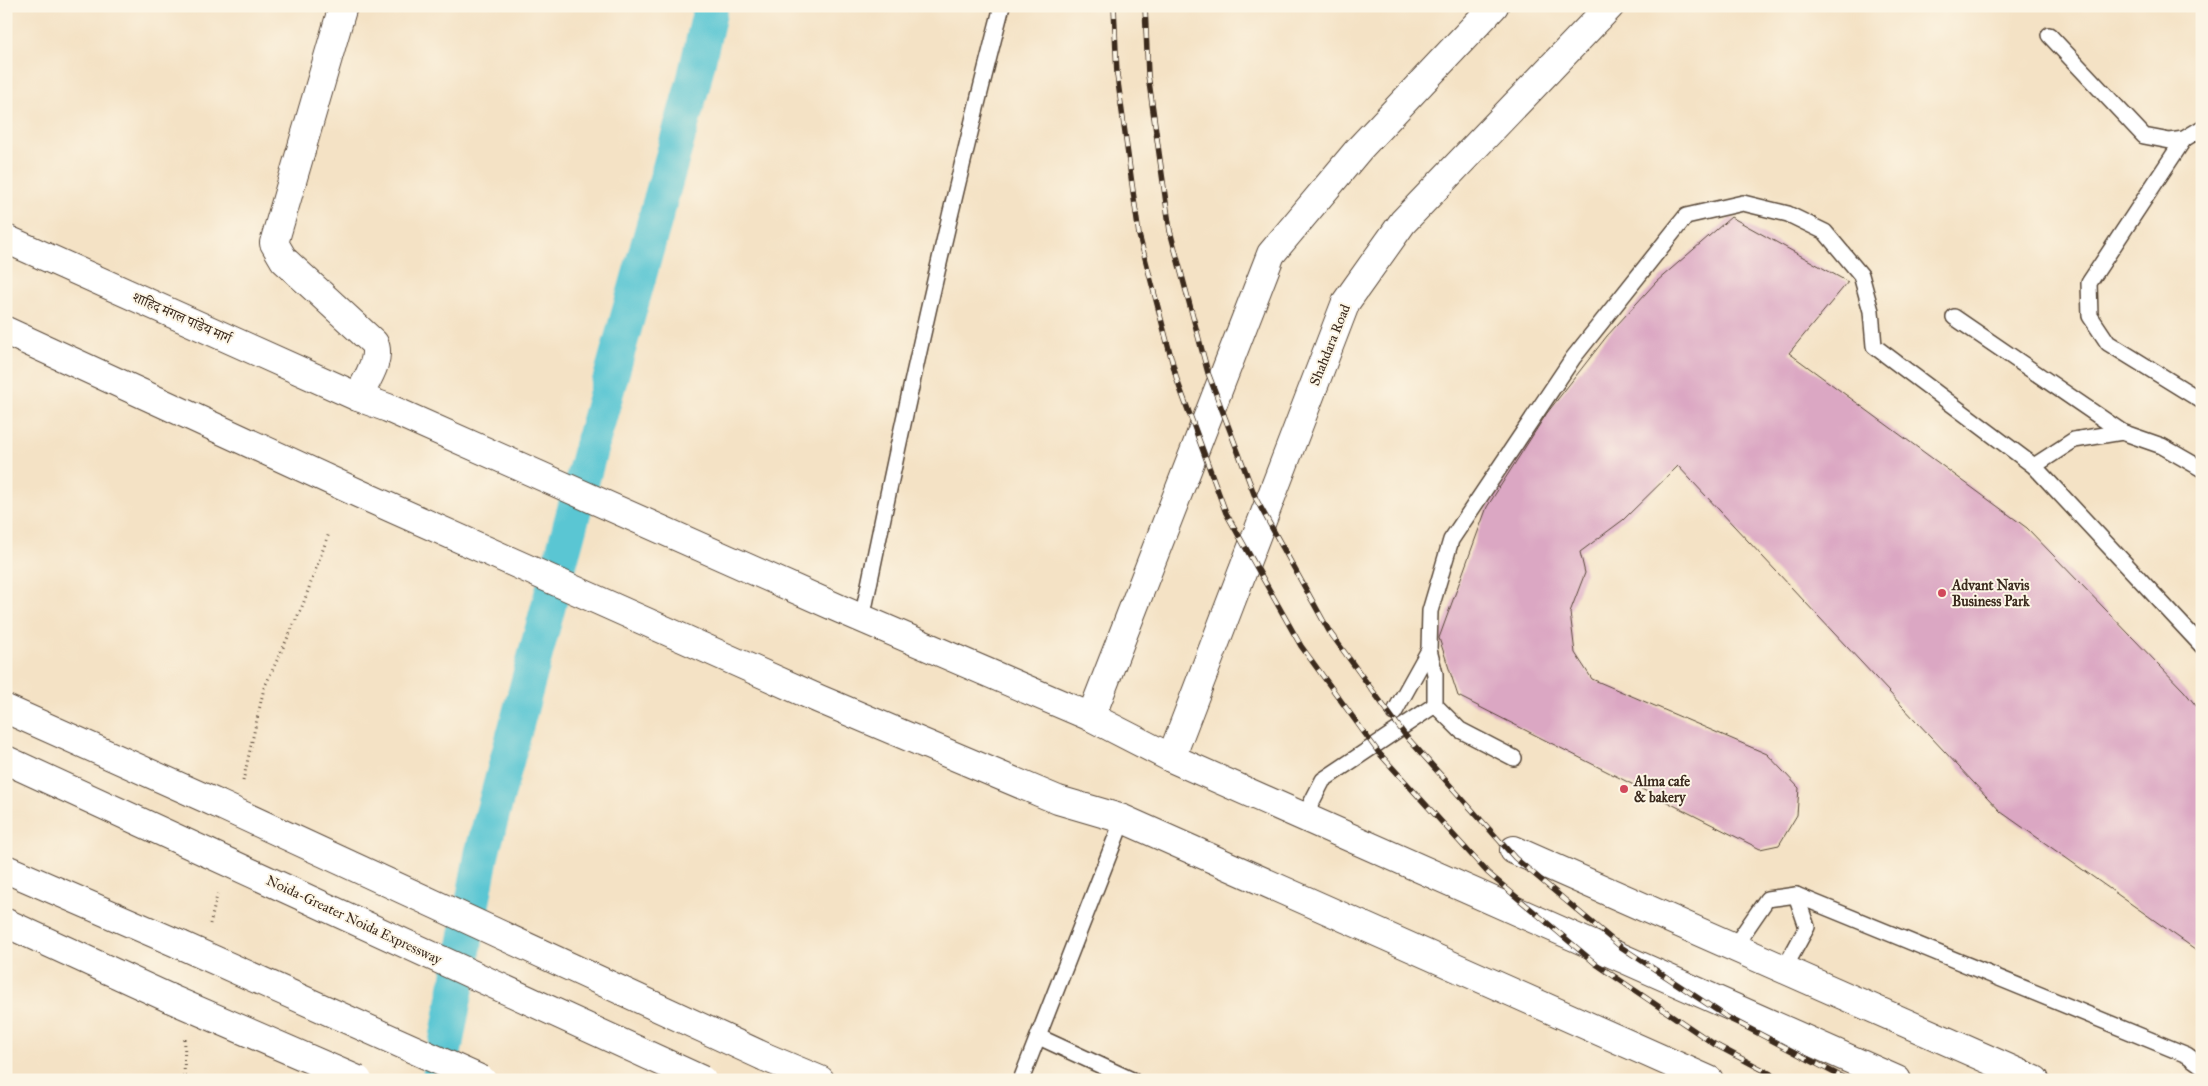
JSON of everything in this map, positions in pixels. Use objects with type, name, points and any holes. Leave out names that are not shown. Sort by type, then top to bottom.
[{"type":"main road","points":[[342,6],[283,204],[274,243],[284,260],[374,342],[377,350],[374,362],[358,397]]},
{"type":"main road","points":[[1091,716],[1272,254],[1360,149],[1494,6]]},
{"type":"main road","name":"Shahdara Road","points":[[1171,758],[1346,302],[1403,222],[1610,6]]},
{"type":"main road","name":"शाहिद मंगल पांडेय मार्ग","points":[[6,239],[358,397],[388,408],[851,614],[1091,716],[1171,758],[1897,1080]]},
{"type":"main road","points":[[6,331],[360,494],[819,699],[1058,800],[1123,819],[1709,1080]]},
{"type":"main road","points":[[6,709],[216,803],[765,1057],[820,1080]]},
{"type":"main road","name":"Noida-Greater Noida Expressway","points":[[6,760],[702,1080]]},
{"type":"main road","points":[[1514,850],[2035,1080]]},
{"type":"main road","points":[[6,869],[482,1080]]},
{"type":"main road","points":[[6,923],[169,998],[358,1080]]},
{"type":"lane","points":[[851,614],[902,422],[969,132],[1002,6]]},
{"type":"lane","points":[[2049,35],[2144,136],[2170,141],[2184,139],[2202,128]]},
{"type":"lane","points":[[2184,139],[2089,283],[2088,299],[2090,316],[2108,342],[2202,401]]},
{"type":"lane","points":[[1514,758],[1460,730],[1435,705],[1435,674],[1429,650],[1430,611],[1451,540],[1573,358],[1686,216],[1743,203],[1788,214],[1825,232],[1862,275],[1871,311],[1874,346],[2034,466],[2202,646]]},
{"type":"lane","points":[[1954,317],[2122,432],[2162,446],[2202,469]]},
{"type":"lane","points":[[2034,466],[2074,440],[2122,432]]},
{"type":"lane","points":[[1394,713],[1429,650]]},
{"type":"lane","points":[[1304,817],[1323,780],[1435,705]]},
{"type":"lane","points":[[1020,1080],[1039,1036],[1123,819]]},
{"type":"lane","points":[[1784,969],[1807,927],[1796,895]]},
{"type":"lane","points":[[1734,947],[1767,898],[1796,895],[2187,1056],[2202,1066]]},
{"type":"lane","points":[[1039,1036],[1132,1080]]},
{"type":"building","name":"Advant Navis Business Park","points":[[1731,217],[1848,282],[1789,353],[2027,528],[2184,691],[2202,713],[2202,954],[2001,812],[1678,466],[1623,520],[1580,552],[1585,573],[1570,612],[1575,653],[1592,679],[1767,754],[1799,788],[1797,815],[1779,845],[1760,849],[1458,696],[1439,638],[1487,507],[1547,413],[1607,336],[1656,282]]},
{"type":"waterway","points":[[439,1080],[482,853],[592,444],[693,84],[711,6]]},
{"type":"railway","points":[[1114,6],[1117,75],[1139,235],[1177,380],[1226,513],[1301,646],[1379,753],[1488,873],[1596,964],[1714,1044],[1782,1080]]},
{"type":"railway","points":[[1145,6],[1148,75],[1170,231],[1208,373],[1256,499],[1329,631],[1405,735],[1515,858],[1621,947],[1727,1017],[1848,1080]]},
{"type":"place","name":"Advant Navis Business Park","points":[[1942,593]]},
{"type":"place","name":"Alma cafe & bakery","points":[[1624,789]]}]
